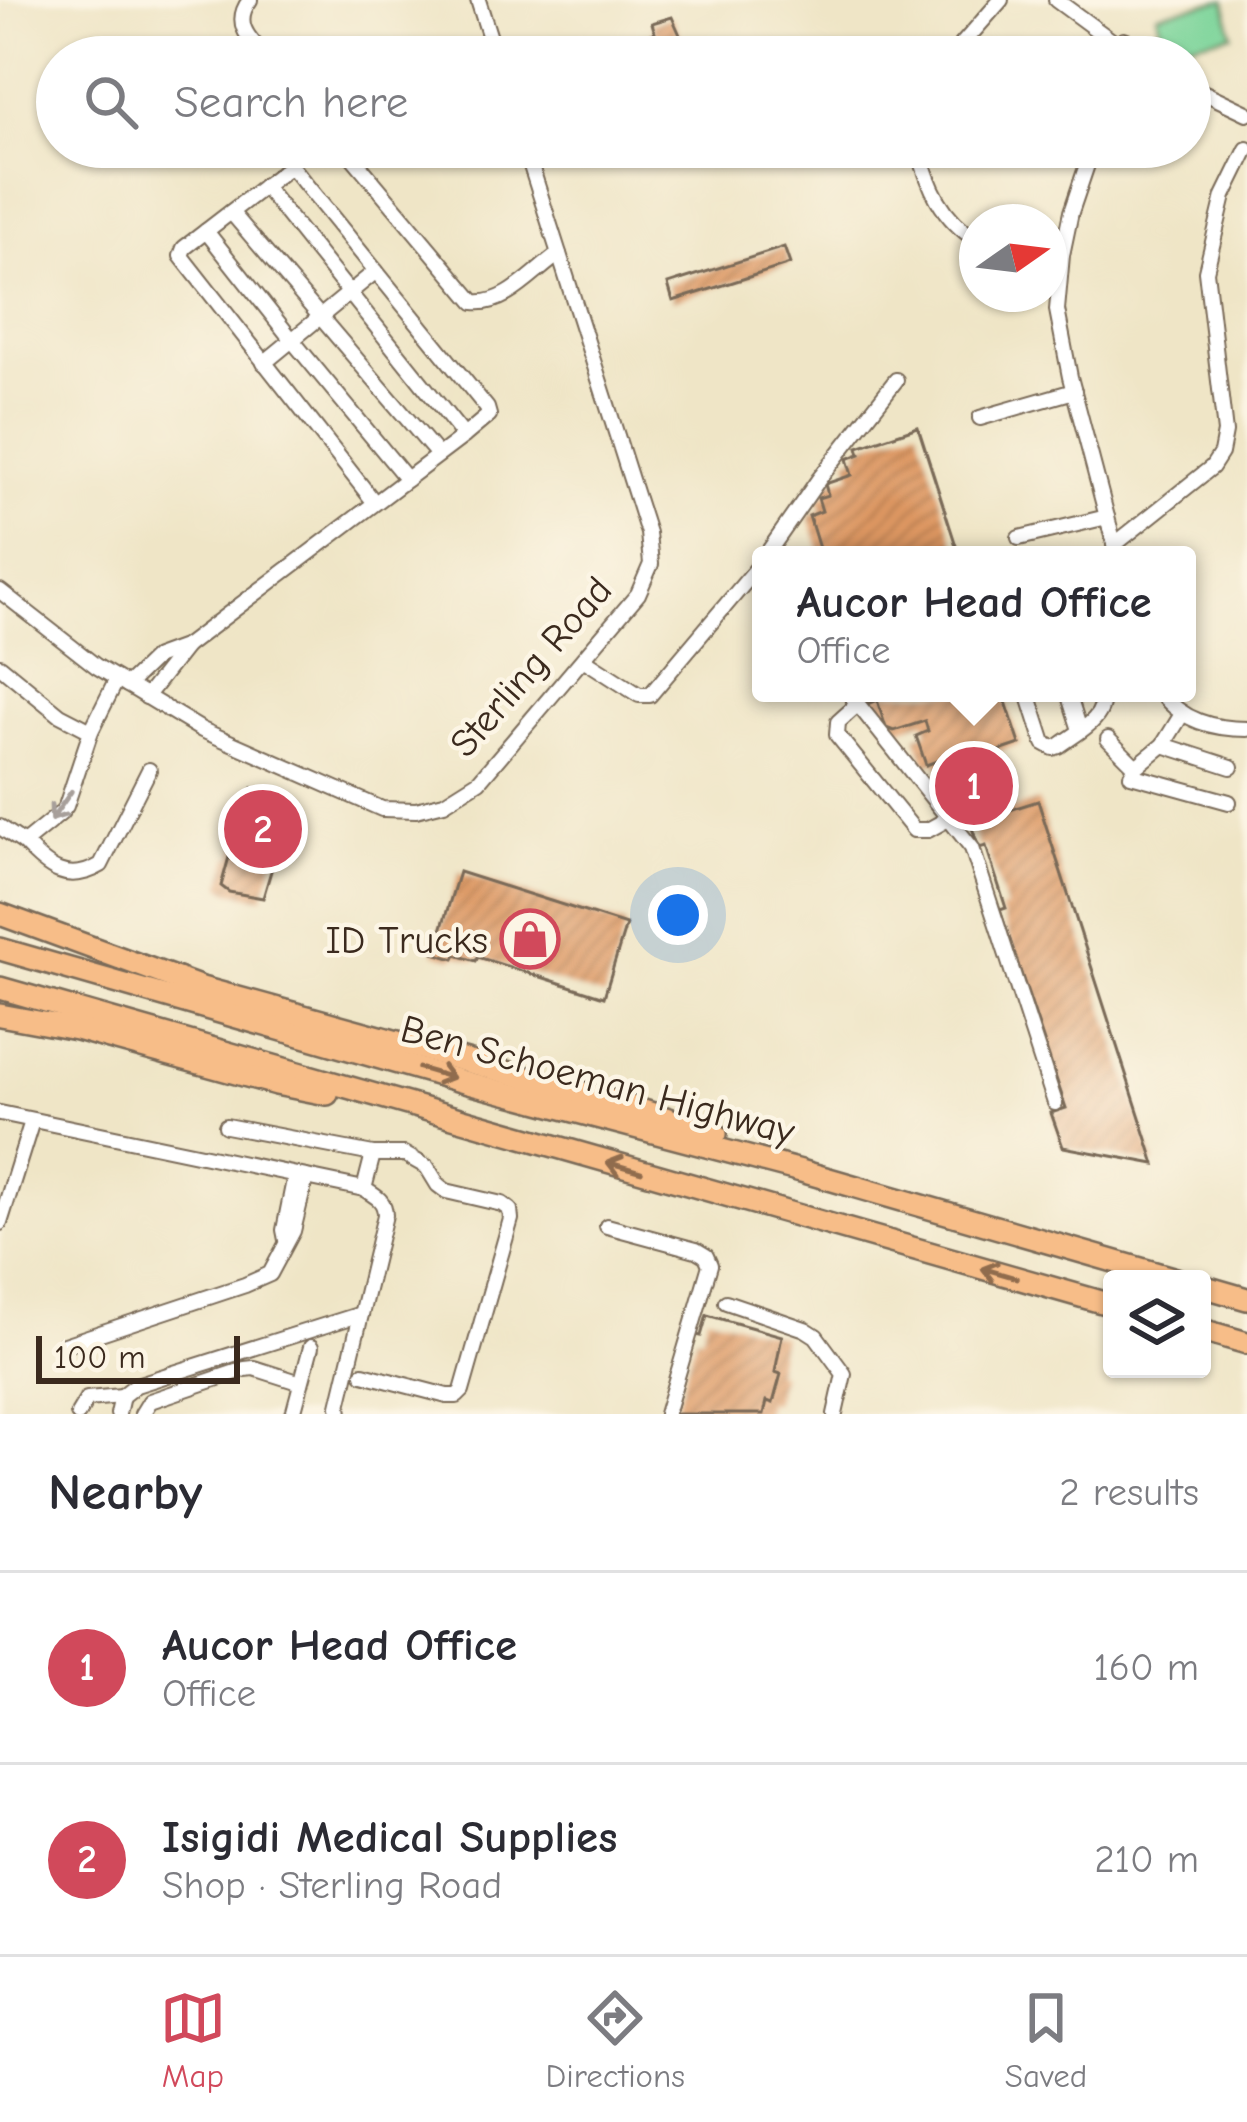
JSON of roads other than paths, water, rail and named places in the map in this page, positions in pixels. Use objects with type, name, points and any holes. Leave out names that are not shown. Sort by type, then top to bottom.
[{"type":"highway","points":[[0,914],[202,988]]},
{"type":"highway","points":[[0,926],[137,972],[615,1102],[733,1140],[800,1171]]},
{"type":"highway","name":"Ben Schoeman Highway","points":[[0,949],[1145,1270]]},
{"type":"highway","name":"Ben Schoeman Highway","points":[[0,988],[1103,1302]]},
{"type":"highway","points":[[0,1015],[76,1029],[276,1084],[359,1100],[399,1102]]},
{"type":"highway","points":[[1211,1289],[1247,1299]]},
{"type":"highway","points":[[1211,1333],[1247,1343]]},
{"type":"street","points":[[249,36],[241,17],[250,0]]},
{"type":"street","points":[[478,0],[489,36]]},
{"type":"street","points":[[968,36],[1000,0]]},
{"type":"street","points":[[1056,0],[1097,36]]},
{"type":"street","points":[[1211,96],[1247,113]]},
{"type":"street","points":[[1121,546],[1212,467],[1221,453],[1226,432],[1206,264],[1224,196],[1247,149]]},
{"type":"street","points":[[362,168],[474,302],[503,298],[559,254]]},
{"type":"street","name":"Sterling Road","points":[[0,591],[96,666],[202,730],[382,809],[416,810],[444,803],[479,781],[638,594],[648,577],[652,548],[532,168]]},
{"type":"street","points":[[925,168],[933,194],[959,228]]},
{"type":"street","points":[[1067,223],[1087,168]]},
{"type":"street","points":[[24,843],[66,806],[91,731],[122,682],[149,662],[186,646],[488,417],[487,408],[295,170],[284,170],[182,250],[184,261],[375,502]]},
{"type":"street","points":[[264,186],[464,436]]},
{"type":"street","points":[[231,212],[438,455]]},
{"type":"street","points":[[206,231],[407,478]]},
{"type":"street","points":[[265,363],[376,271]]},
{"type":"street","points":[[1057,312],[1115,546]]},
{"type":"street","points":[[773,546],[896,380]]},
{"type":"street","points":[[980,418],[1074,392]]},
{"type":"street","points":[[1019,538],[1107,517]]},
{"type":"street","points":[[583,658],[639,695],[650,695],[752,575]]},
{"type":"street","points":[[146,697],[186,646]]},
{"type":"street","points":[[0,666],[60,716],[91,731]]},
{"type":"street","points":[[851,702],[838,722],[837,735],[868,775],[914,830],[928,830],[948,819]]},
{"type":"street","points":[[855,702],[973,848],[1055,1103]]},
{"type":"street","points":[[1031,702],[1048,747],[1059,746],[1101,713],[1104,702]]},
{"type":"street","points":[[1071,702],[1080,730]]},
{"type":"street","points":[[1170,702],[1182,714],[1216,728],[1247,729]]},
{"type":"street","points":[[1182,714],[1162,745],[1132,776],[1229,802]]},
{"type":"street","points":[[1108,739],[1136,767]]},
{"type":"street","points":[[1162,745],[1231,766]]},
{"type":"street","points":[[0,827],[55,870],[86,873],[101,865],[149,770]]},
{"type":"street","points":[[0,1114],[364,1189],[383,1203],[385,1215],[340,1414]]},
{"type":"street","points":[[0,1223],[32,1121]]},
{"type":"street","points":[[226,1126],[373,1154],[395,1152],[419,1160],[446,1191],[510,1210],[462,1391],[447,1396],[362,1374]]},
{"type":"street","points":[[364,1189],[373,1154]]},
{"type":"street","points":[[61,1346],[270,1274],[286,1240],[284,1230],[300,1176]]},
{"type":"street","points":[[607,1226],[697,1250],[710,1265],[666,1414]]},
{"type":"street","points":[[726,1302],[816,1336],[844,1374],[835,1414]]},
{"type":"street","points":[[78,1414],[87,1399],[122,1396],[136,1385],[361,1314]]},
{"type":"street","points":[[293,1414],[311,1348]]},
{"type":"street","points":[[142,1414],[150,1402],[245,1369],[301,1383]]},
{"type":"street","points":[[118,1414],[122,1396]]},
{"type":"place","name":"Aucor Head Office","points":[[974,786]]},
{"type":"place","name":"Isigidi Medical Supplies","points":[[263,829]]},
{"type":"place","name":"ID Trucks","points":[[530,939]]}]
